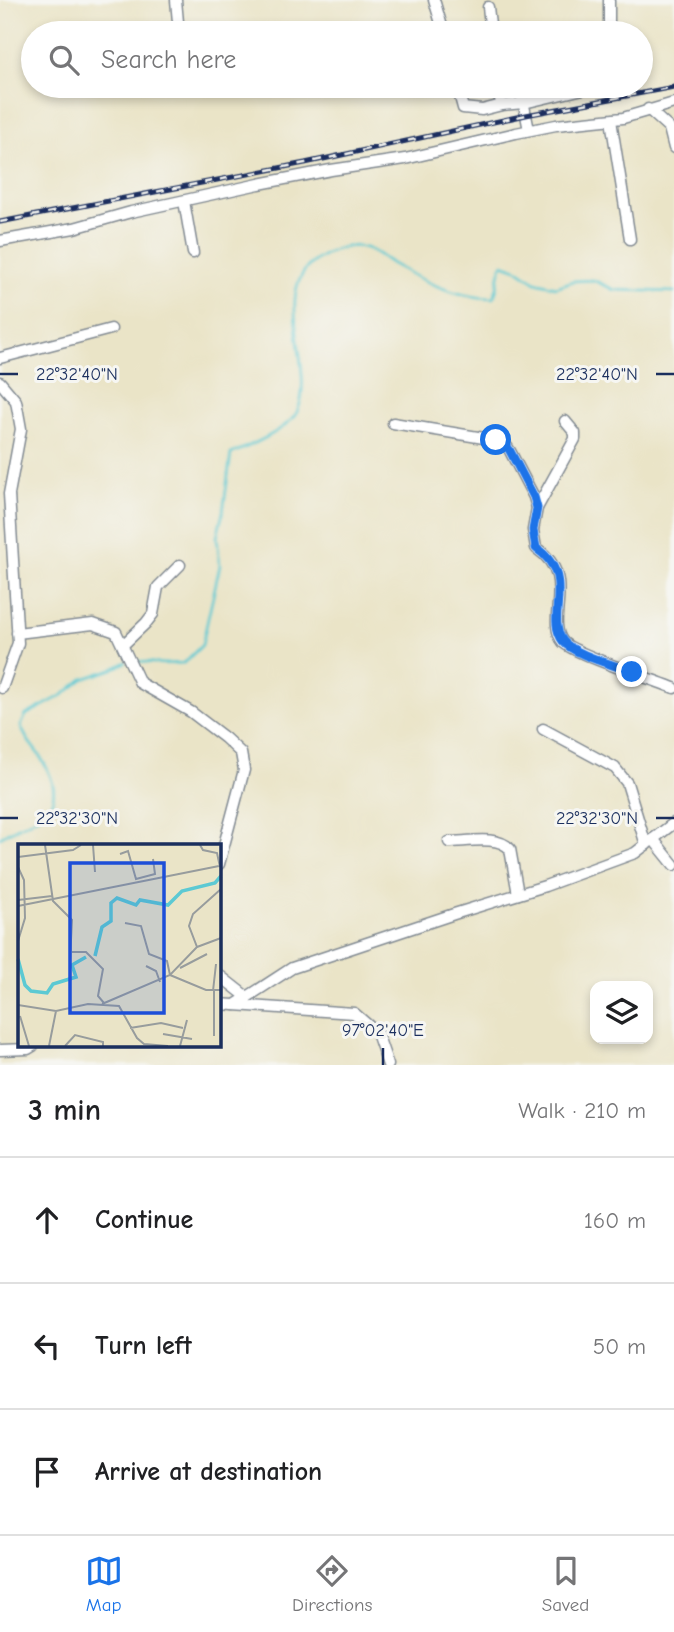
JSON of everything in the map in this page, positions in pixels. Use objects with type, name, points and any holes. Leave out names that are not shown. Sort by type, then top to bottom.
[{"type":"street","points":[[176,0],[178,21]]},
{"type":"street","points":[[434,0],[440,21]]},
{"type":"street","points":[[609,0],[609,21]]},
{"type":"street","points":[[488,7],[490,21]]},
{"type":"street","points":[[460,98],[463,108],[482,110],[545,98]]},
{"type":"street","points":[[500,98],[502,105]]},
{"type":"street","points":[[523,98],[529,130]]},
{"type":"street","points":[[0,241],[74,228],[184,201],[331,170],[405,159],[529,130],[611,120],[674,103]]},
{"type":"street","points":[[648,109],[669,128],[674,148]]},
{"type":"street","points":[[611,120],[629,239]]},
{"type":"street","points":[[184,201],[193,253]]},
{"type":"street","points":[[0,358],[111,329]]},
{"type":"street","points":[[0,382],[16,401],[21,429],[9,494],[18,643],[2,688]]},
{"type":"street","points":[[565,421],[575,433],[575,439],[537,508],[533,530],[536,548],[548,556],[559,583],[558,631],[564,643],[579,652],[674,688]]},
{"type":"street","points":[[393,423],[496,440],[506,445],[534,497],[537,508]]},
{"type":"street","points":[[127,654],[153,614],[159,587],[180,565]]},
{"type":"street","points":[[18,633],[93,624],[116,632],[141,683],[191,712],[225,737],[241,753],[244,770],[220,860]]},
{"type":"street","points":[[543,729],[615,768],[627,783],[650,842],[674,865]]},
{"type":"street","points":[[234,1005],[292,968],[635,853],[674,823]]},
{"type":"street","points":[[449,842],[498,841],[506,844],[510,849],[518,894]]},
{"type":"street","points":[[220,976],[247,997]]},
{"type":"street","points":[[220,1004],[354,1013],[377,1033],[387,1065]]},
{"type":"street","points":[[0,1050],[30,1048]]},
{"type":"waterway","points":[[133,661],[184,663],[202,645],[220,565],[217,537],[231,454],[285,425],[297,412],[302,395],[295,314],[296,294],[301,277],[312,263],[330,252],[359,246],[373,251],[429,283],[480,297],[493,298],[503,264],[517,269],[536,282],[556,287],[573,281],[593,280],[615,290],[674,292]]},
{"type":"waterway","points":[[0,837],[38,816],[47,809],[52,800],[54,790],[50,776],[21,726],[26,715],[63,695],[83,679],[126,662]]},
{"type":"railway","points":[[653,91],[674,87]]},
{"type":"railway","points":[[0,222],[305,163],[616,98]]},
{"type":"route","points":[[496,440],[506,445],[534,497],[537,508],[533,530],[536,548],[548,556],[559,583],[558,631],[564,643],[579,652],[632,672]]}]
